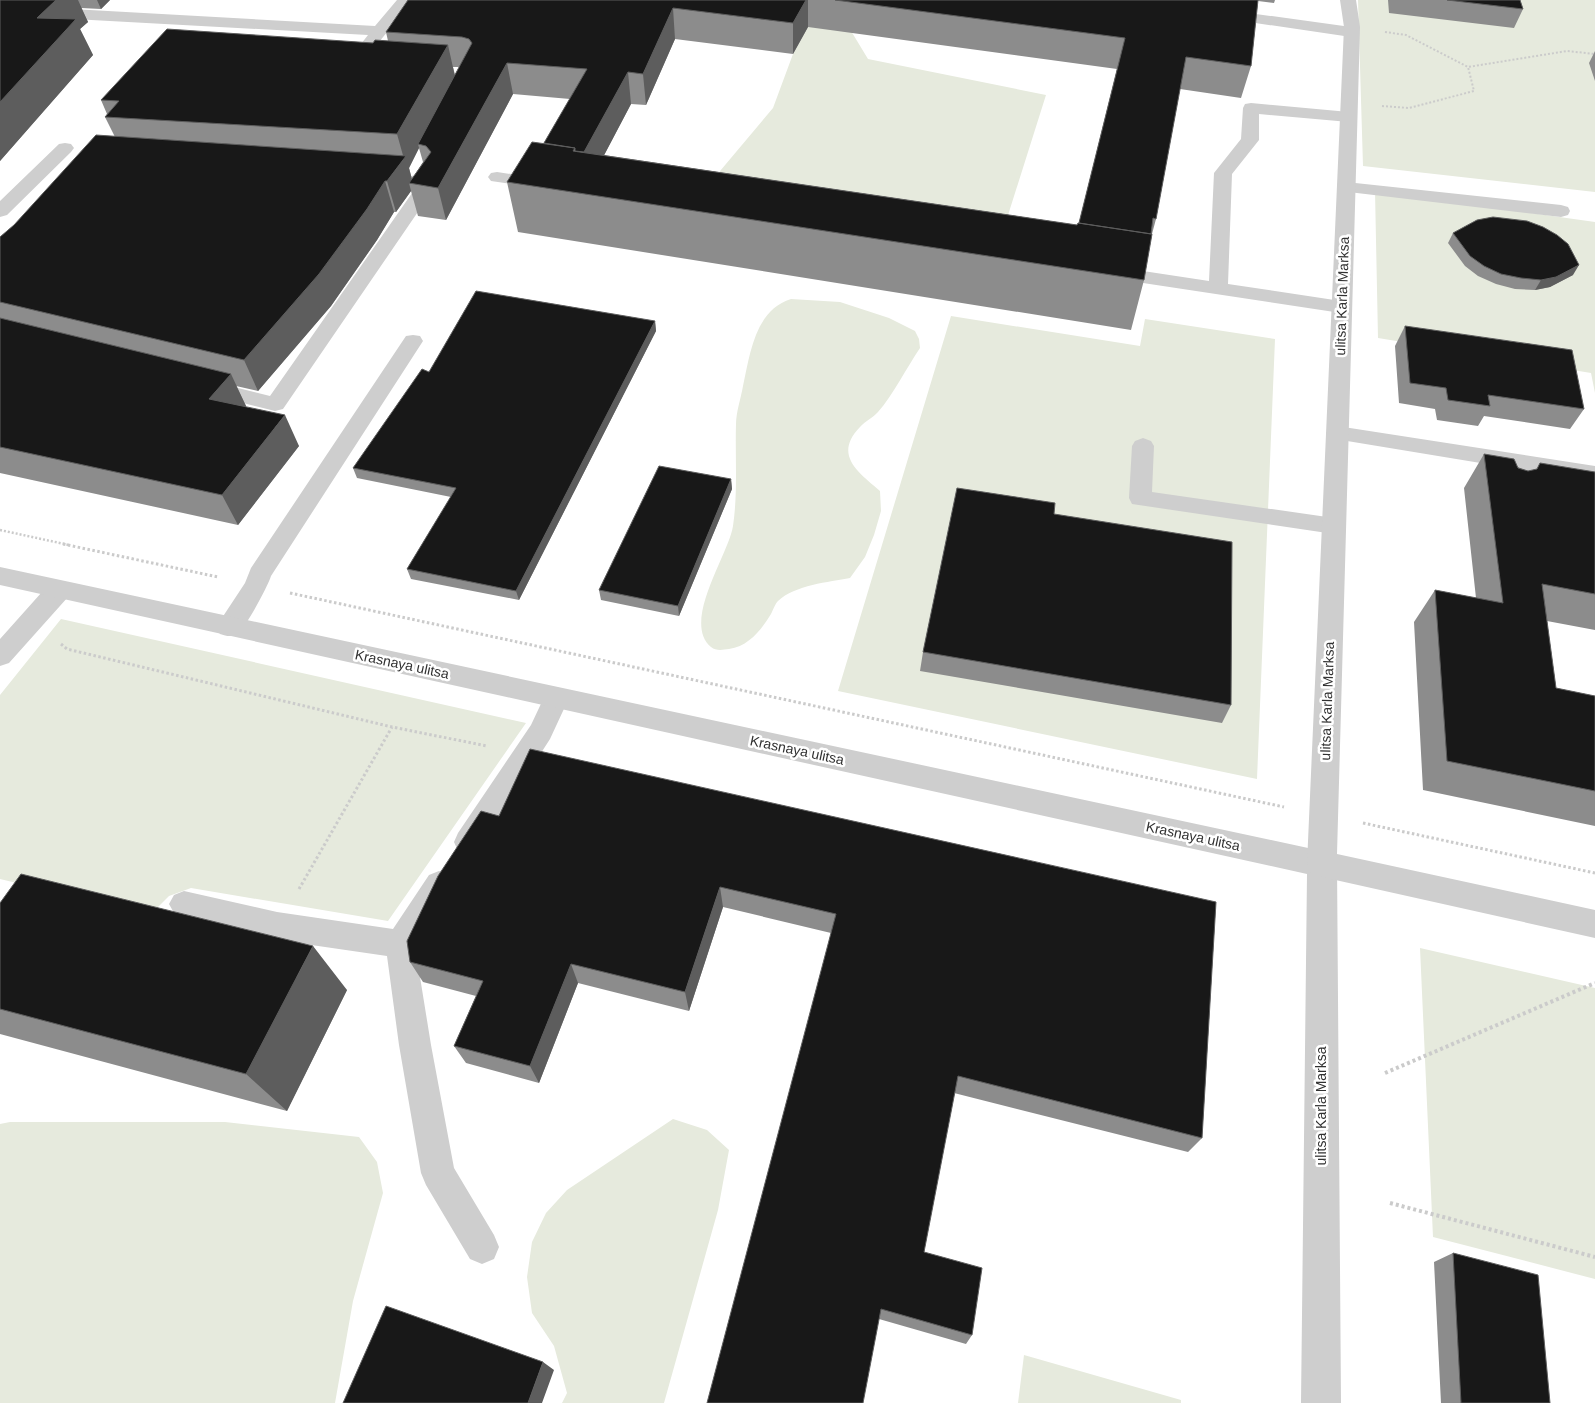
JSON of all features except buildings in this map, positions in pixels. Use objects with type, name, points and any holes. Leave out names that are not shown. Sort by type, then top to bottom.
[{"type":"street","name":"ulitsa Karla Marksa","points":[[1321,1403],[1322,864],[1349,110],[1351,29],[1348,0]]},
{"type":"street","name":"Krasnaya ulitsa","points":[[0,576],[1595,924]]},
{"type":"lane","points":[[362,53],[405,0]]},
{"type":"lane","points":[[0,10],[380,31]]},
{"type":"lane","points":[[1203,12],[1351,29]]},
{"type":"lane","points":[[1218,288],[1223,173],[1250,140],[1251,108],[1349,110]]},
{"type":"lane","points":[[0,211],[72,153],[79,134]]},
{"type":"lane","points":[[190,383],[275,404],[428,184],[414,173]]},
{"type":"lane","points":[[497,176],[565,187]]},
{"type":"lane","points":[[1346,187],[1561,210]]},
{"type":"lane","points":[[1092,269],[1341,307]]},
{"type":"lane","points":[[229,626],[256,585],[260,574],[413,341]]},
{"type":"lane","points":[[1337,434],[1502,468],[1595,474]]},
{"type":"lane","points":[[1143,446],[1140,498],[1334,526]]},
{"type":"lane","points":[[0,656],[59,590]]},
{"type":"lane","points":[[482,1247],[438,1173],[415,1045],[400,944],[541,730],[556,698]]},
{"type":"lane","points":[[184,904],[277,926],[400,944]]},
{"type":"path","points":[[1351,29],[1406,35],[1468,67],[1567,51],[1595,54]]},
{"type":"path","points":[[1349,110],[1408,108],[1474,91],[1468,67]]},
{"type":"path","points":[[0,530],[1595,873]]},
{"type":"path","points":[[33,620],[67,649],[392,727],[488,746],[541,730]]},
{"type":"path","points":[[277,926],[392,727]]},
{"type":"path","points":[[1385,1073],[1595,984]]},
{"type":"path","points":[[1390,1203],[1595,1257]]},
{"type":"shaded area","points":[[1358,0],[1595,0],[1595,192],[1363,166]]},
{"type":"shaded area","points":[[812,19],[845,21],[868,59],[1046,95],[1003,231],[715,177],[773,108],[793,54]]},
{"type":"shaded area","points":[[1375,191],[1595,222],[1595,393],[1591,373],[1378,338]]},
{"type":"shaded area","points":[[791,299],[840,302],[889,318],[915,331],[919,339],[920,348],[884,405],[860,427],[852,437],[849,446],[849,455],[857,470],[880,491],[881,511],[865,557],[850,578],[812,585],[793,591],[777,602],[763,626],[743,645],[717,650],[711,647],[703,636],[701,621],[709,588],[730,538],[733,526],[736,424],[748,360],[756,335],[769,313]]},
{"type":"shaded area","points":[[951,316],[1140,346],[1145,319],[1275,339],[1257,779],[838,691]]},
{"type":"shaded area","points":[[61,619],[526,723],[388,921],[191,888],[169,896],[150,915],[0,879],[0,695]]},
{"type":"shaded area","points":[[1420,948],[1595,988],[1595,1279],[1433,1237]]},
{"type":"shaded area","points":[[673,1119],[707,1130],[729,1150],[718,1210],[664,1403],[562,1403],[567,1393],[554,1346],[532,1313],[527,1277],[532,1242],[546,1213],[567,1190]]},
{"type":"shaded area","points":[[10,1122],[225,1122],[359,1137],[377,1162],[383,1193],[353,1301],[335,1403],[0,1403],[0,1124]]},
{"type":"shaded area","points":[[1024,1355],[1181,1400],[1181,1403],[1018,1403]]}]
